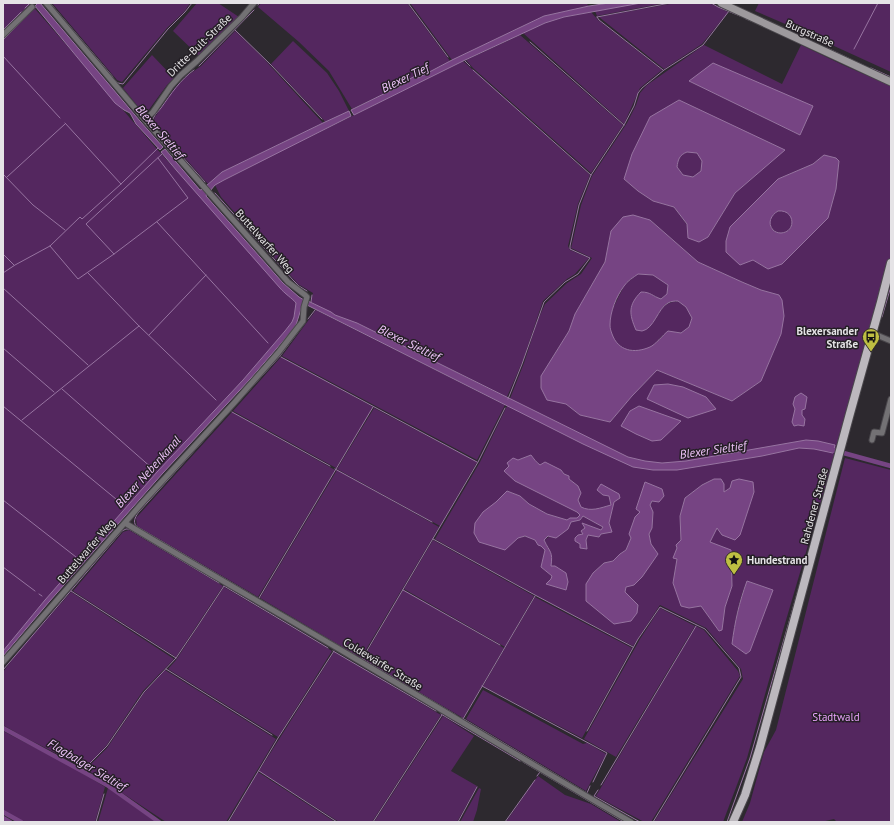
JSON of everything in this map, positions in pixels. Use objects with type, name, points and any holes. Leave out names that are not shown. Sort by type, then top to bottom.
[{"type":"main road","name":"Rahdener Straße","points":[[733,822],[745,796],[756,759],[891,263]]},
{"type":"street","points":[[46,3],[145,120]]},
{"type":"street","name":"Dritte-Bult-Straße","points":[[145,120],[181,75],[242,17],[254,3]]},
{"type":"street","name":"Burgstraße","points":[[721,3],[891,82]]},
{"type":"street","points":[[3,35],[32,7]]},
{"type":"street","name":"Buttelwarfer Weg","points":[[3,662],[143,502],[278,353],[303,321],[304,307],[307,297],[290,285],[145,120]]},
{"type":"street","points":[[872,334],[891,341]]},
{"type":"street","points":[[872,440],[874,432],[882,433],[891,399]]},
{"type":"street","points":[[884,427],[891,429]]},
{"type":"street","name":"Coldewärfer Straße","points":[[125,523],[631,822]]},
{"type":"green space","points":[[3,3],[30,3],[156,148],[296,303],[294,317],[285,331],[243,380],[157,472],[45,600],[3,651]]},
{"type":"green space","points":[[52,3],[190,3],[184,12],[167,28],[122,82],[117,80]]},
{"type":"green space","points":[[197,3],[218,3],[239,17],[199,56],[173,31]]},
{"type":"green space","points":[[261,3],[407,3],[450,61],[418,78],[415,76],[406,83],[352,109],[329,71],[299,42],[258,7]]},
{"type":"green space","points":[[410,3],[586,3],[589,6],[544,16],[452,60]]},
{"type":"green space","points":[[641,3],[665,3],[597,16],[595,11]]},
{"type":"green space","points":[[675,3],[709,3],[728,12],[702,44],[664,69],[599,17]]},
{"type":"green space","points":[[759,3],[891,3],[891,72],[755,11]]},
{"type":"green space","points":[[591,12],[598,20],[662,70],[640,88],[624,124],[523,33],[545,23],[564,17]]},
{"type":"green space","points":[[235,31],[263,58],[323,123],[222,172],[208,184],[154,123],[154,120],[175,88],[187,76],[201,66]]},
{"type":"green space","points":[[520,35],[623,125],[591,173],[473,68],[466,60]]},
{"type":"green space","points":[[293,41],[327,73],[339,91],[349,111],[325,122],[271,64]]},
{"type":"green space","points":[[704,45],[782,84],[801,45],[891,86],[891,255],[747,758],[723,822],[654,822],[743,679],[741,669],[706,628],[660,605],[633,646],[543,599],[435,539],[480,462],[507,406],[524,363],[537,322],[545,304],[567,283],[581,274],[592,258],[571,248],[581,205],[592,176],[627,123],[640,93],[647,85]],"holes":[[[689,81],[813,106],[800,135]],[[678,100],[784,150],[735,193],[708,237],[699,241],[674,207],[653,201],[624,179]],[[824,155],[836,158],[839,161],[836,189],[828,218],[768,269],[753,260],[778,179],[813,164]],[[650,220],[698,262],[761,290],[778,295],[781,334],[761,381],[732,401],[657,370],[610,422],[580,415],[566,404],[552,358],[569,331],[575,314],[605,262],[611,231]],[[531,455],[540,465],[561,470],[564,474],[569,476],[569,479],[578,486],[581,493],[578,500],[580,507],[588,509],[599,508],[611,505],[609,496],[620,498],[614,502],[609,523],[612,532],[601,534],[599,537],[588,535],[586,540],[585,528],[583,524],[601,530],[603,527],[583,516],[580,520],[571,522],[544,540],[551,555],[550,567],[565,590],[547,584],[552,576],[541,567],[545,550],[539,543],[530,537],[518,538],[496,502],[507,491],[520,496],[529,504],[547,514],[567,520],[570,518],[577,518],[580,515],[504,471],[516,461]],[[714,479],[724,492],[730,488],[717,527],[710,542],[731,551],[732,586],[725,607],[722,630],[719,631],[701,606],[689,608],[673,583],[677,558],[674,558],[681,540],[680,516],[685,498],[702,485]],[[645,483],[662,489],[650,505],[653,513],[652,528],[649,534],[651,544],[642,577],[634,585],[626,586],[625,592],[638,605],[593,573],[604,563],[613,561],[626,550],[641,512]],[[747,581],[772,590],[750,651],[746,654],[732,644],[739,604]]]},
{"type":"green space","points":[[152,55],[174,78],[145,115],[123,88]]},
{"type":"green space","points":[[463,61],[590,175],[578,204],[568,246],[570,250],[589,258],[575,274],[567,279],[543,301],[523,360],[507,397],[357,323],[335,315],[311,302],[313,293],[298,284],[221,197],[215,185]]},
{"type":"green space","points":[[687,152],[697,153],[702,161],[701,171],[693,177],[683,175],[677,167],[679,158]]},
{"type":"green space","points":[[781,211],[789,214],[792,222],[789,230],[781,233],[773,230],[770,222],[773,214]]},
{"type":"green space","points":[[638,274],[653,275],[668,285],[667,294],[661,299],[649,294],[641,293],[654,321],[666,305],[678,301],[686,307],[692,318],[689,327],[681,333],[677,332],[662,336],[652,347],[638,351],[624,349],[615,342],[609,327],[611,312],[625,284]]},
{"type":"green space","points":[[316,310],[505,405],[477,460],[282,356]]},
{"type":"green space","points":[[281,357],[373,407],[336,468],[233,411]]},
{"type":"green space","points":[[374,408],[477,462],[440,526],[337,469]]},
{"type":"green space","points":[[232,412],[335,470],[258,597],[137,526],[136,518]]},
{"type":"green space","name":"Stadtwald","points":[[845,458],[891,470],[891,822],[837,822],[834,819],[821,822],[742,822],[750,803],[764,752],[776,730]]},
{"type":"green space","points":[[337,470],[439,527],[361,658],[260,598]]},
{"type":"green space","points":[[129,530],[223,586],[176,657],[73,591],[123,532]]},
{"type":"green space","points":[[433,540],[534,596],[505,647],[404,589]]},
{"type":"green space","points":[[224,587],[332,651],[278,737],[168,669],[176,660]]},
{"type":"green space","points":[[403,590],[504,648],[463,718],[363,659]]},
{"type":"green space","points":[[71,592],[174,659],[143,691],[106,746],[85,768],[3,725],[3,672],[15,656]]},
{"type":"green space","points":[[535,597],[632,648],[582,738],[483,686]]},
{"type":"green space","points":[[660,608],[695,626],[616,757],[584,739],[640,639]]},
{"type":"green space","points":[[696,626],[704,630],[738,671],[740,676],[651,822],[644,822],[596,796]]},
{"type":"green space","points":[[334,652],[441,715],[372,822],[339,822],[259,771]]},
{"type":"green space","points":[[165,670],[276,739],[226,822],[166,822],[86,769],[107,748],[144,693]]},
{"type":"green space","points":[[483,690],[583,744],[587,743],[606,754],[586,791],[466,719]]},
{"type":"green space","points":[[443,716],[474,736],[451,771],[477,786],[457,822],[374,822]]},
{"type":"green space","points":[[3,731],[74,768],[105,787],[95,822],[21,822],[3,812]]},
{"type":"green space","points":[[258,772],[335,822],[229,822]]},
{"type":"green space","points":[[538,776],[565,795],[591,804],[621,822],[506,822]]},
{"type":"green space","points":[[108,788],[156,822],[98,822]]},
{"type":"green space","points":[[479,788],[481,789],[473,822],[460,822]]},
{"type":"shaded area","points":[[40,3],[163,147],[160,150],[136,124],[130,113],[115,103],[35,6]]},
{"type":"shaded area","points":[[609,3],[641,3],[564,17],[545,23],[463,61],[354,115],[351,110],[406,83],[415,76],[418,78],[544,16]]},
{"type":"shaded area","points":[[713,63],[813,106],[800,135],[689,81]]},
{"type":"shaded area","points":[[679,100],[785,150],[735,193],[708,237],[699,242],[688,238],[687,224],[674,207],[653,201],[624,179],[632,154],[650,117]],"holes":[[[687,152],[697,153],[702,161],[701,171],[693,177],[683,175],[677,167],[679,158]]]},
{"type":"shaded area","points":[[349,111],[351,116],[224,180],[215,185],[210,191],[206,186],[222,172]]},
{"type":"shaded area","points":[[165,149],[200,190],[203,189],[207,193],[206,196],[283,283],[304,300],[303,304],[296,325],[290,333],[251,378],[163,473],[3,656],[3,651],[45,600],[157,472],[243,380],[285,331],[294,317],[296,303],[282,290],[177,171],[161,152]]},
{"type":"shaded area","points":[[824,155],[836,158],[839,161],[836,189],[828,218],[782,264],[768,269],[753,260],[740,265],[726,252],[726,241],[730,227],[778,179],[813,164]],"holes":[[[778,211],[784,211],[791,217],[792,225],[786,232],[778,233],[771,227],[770,222],[773,215]]]},
{"type":"shaded area","points":[[633,215],[650,220],[698,262],[761,290],[779,295],[782,300],[784,316],[781,334],[761,381],[732,401],[657,370],[610,422],[580,415],[566,404],[547,400],[541,388],[541,376],[569,331],[575,314],[605,262],[611,231],[623,217]],"holes":[[[638,274],[653,275],[668,285],[667,294],[661,299],[649,293],[641,292],[634,301],[631,310],[632,319],[636,330],[642,331],[650,326],[661,309],[672,301],[678,301],[686,307],[692,318],[689,327],[681,333],[668,331],[650,347],[638,350],[627,350],[618,344],[612,334],[610,320],[614,305],[621,290],[631,279]]]},
{"type":"shaded area","points":[[308,301],[335,315],[357,323],[628,457],[662,463],[686,461],[806,440],[835,445],[833,453],[799,448],[762,456],[677,470],[653,470],[633,467],[583,444],[307,305]]},
{"type":"shaded area","points":[[668,384],[683,387],[706,397],[716,409],[688,418],[647,399],[654,385]]},
{"type":"shaded area","points":[[801,393],[807,397],[805,409],[802,410],[802,415],[805,419],[804,426],[794,426],[792,422],[795,409],[793,404],[795,397]]},
{"type":"shaded area","points":[[639,406],[681,421],[661,440],[652,441],[621,426],[630,411]]},
{"type":"shaded area","points":[[531,455],[540,465],[545,462],[569,476],[569,479],[578,486],[581,493],[578,500],[581,507],[592,509],[611,505],[609,496],[603,495],[597,490],[601,484],[619,494],[620,498],[614,502],[609,523],[612,532],[601,534],[599,537],[588,535],[586,540],[587,549],[580,548],[580,544],[575,541],[575,538],[578,535],[583,534],[581,531],[585,528],[582,523],[601,530],[603,527],[583,516],[580,520],[571,522],[568,529],[556,538],[548,536],[544,540],[551,555],[551,566],[555,566],[566,573],[568,582],[566,590],[546,584],[552,576],[541,567],[545,550],[538,545],[535,540],[525,536],[518,538],[505,550],[479,542],[474,533],[475,523],[483,512],[507,491],[520,496],[529,504],[547,514],[567,520],[570,518],[577,518],[580,515],[577,512],[515,481],[504,471],[509,466],[507,463],[513,458],[518,460]]},
{"type":"shaded area","points":[[714,479],[721,479],[724,484],[724,492],[730,488],[732,481],[739,479],[753,482],[754,492],[740,535],[735,540],[722,535],[717,528],[710,542],[731,550],[732,586],[725,607],[722,630],[719,631],[701,606],[689,608],[681,606],[673,583],[677,559],[673,558],[677,548],[676,545],[681,540],[680,516],[685,498],[702,485]]},
{"type":"shaded area","points":[[645,482],[662,489],[664,496],[659,502],[652,501],[650,505],[653,512],[652,528],[649,534],[651,544],[658,554],[642,577],[634,585],[626,587],[625,592],[638,605],[637,613],[631,621],[614,624],[586,601],[586,584],[593,573],[604,563],[613,561],[626,550],[631,538],[629,534],[635,517],[640,512],[636,509]]},
{"type":"shaded area","points":[[747,581],[773,590],[750,651],[746,654],[732,644],[734,628]]},
{"type":"waterway","points":[[25,8],[30,3]]},
{"type":"waterway","points":[[50,3],[113,77]]},
{"type":"waterway","points":[[115,80],[118,83],[123,84],[168,29],[192,3]]},
{"type":"waterway","points":[[408,3],[448,57]]},
{"type":"waterway","points":[[597,17],[670,3]]},
{"type":"waterway","points":[[711,3],[740,16]]},
{"type":"waterway","points":[[854,49],[878,3]]},
{"type":"waterway","points":[[32,11],[36,7]]},
{"type":"waterway","points":[[199,66],[254,10]]},
{"type":"waterway","points":[[508,399],[544,302],[565,282],[578,274],[590,258],[570,249],[570,246],[579,205],[591,175],[624,125],[634,106],[638,93],[642,88],[664,70],[703,45],[729,11]]},
{"type":"waterway","points":[[3,30],[21,12]]},
{"type":"waterway","points":[[3,40],[27,16]]},
{"type":"waterway","points":[[597,17],[663,70]]},
{"type":"waterway","points":[[746,19],[754,22]]},
{"type":"waterway","points":[[235,30],[271,65],[322,119]]},
{"type":"waterway","points":[[530,42],[624,125]]},
{"type":"waterway","points":[[827,48],[865,66]]},
{"type":"waterway","points":[[3,56],[60,118]]},
{"type":"waterway","points":[[465,61],[470,66]]},
{"type":"waterway","points":[[871,68],[891,77]]},
{"type":"waterway","points":[[194,70],[184,78],[172,92],[155,116],[153,124],[205,182]]},
{"type":"waterway","points":[[473,70],[591,175]]},
{"type":"waterway","points":[[65,123],[121,184]]},
{"type":"waterway","points":[[7,177],[65,124]]},
{"type":"waterway","points":[[3,273],[50,246],[80,217],[82,219],[121,184],[158,148]]},
{"type":"waterway","points":[[114,254],[86,224],[162,154]]},
{"type":"waterway","points":[[50,246],[78,279],[114,254],[188,198],[158,158]]},
{"type":"waterway","points":[[3,174],[33,205],[65,230]]},
{"type":"waterway","points":[[215,193],[293,280],[307,291]]},
{"type":"waterway","points":[[157,222],[268,343]]},
{"type":"waterway","points":[[3,254],[14,265]]},
{"type":"waterway","points":[[88,273],[139,326],[216,400]]},
{"type":"waterway","points":[[149,335],[206,275]]},
{"type":"waterway","points":[[882,317],[891,286]]},
{"type":"waterway","points":[[3,288],[88,365]]},
{"type":"waterway","points":[[311,302],[312,295]]},
{"type":"waterway","points":[[308,319],[315,310]]},
{"type":"waterway","points":[[251,594],[136,526],[135,520],[138,513],[280,356],[304,324]]},
{"type":"waterway","points":[[22,420],[139,326]]},
{"type":"waterway","points":[[3,348],[54,392]]},
{"type":"waterway","points":[[281,357],[477,462]]},
{"type":"waterway","name":"Blexer Nebenkanal","points":[[62,389],[153,469]]},
{"type":"waterway","name":"Blexer Nebenkanal","points":[[3,406],[122,504]]},
{"type":"waterway","points":[[259,598],[373,407]]},
{"type":"waterway","points":[[362,659],[478,462],[505,408]]},
{"type":"waterway","points":[[232,412],[330,466]]},
{"type":"waterway","name":"Blexer Sieltief","points":[[829,449],[891,466]]},
{"type":"waterway","points":[[335,469],[432,522]]},
{"type":"waterway","points":[[3,500],[76,557]]},
{"type":"waterway","points":[[3,670],[122,531],[126,529],[129,529],[219,583]]},
{"type":"waterway","points":[[433,539],[633,647]]},
{"type":"waterway","points":[[727,822],[750,758],[807,559]]},
{"type":"waterway","points":[[3,567],[35,591]]},
{"type":"waterway","points":[[224,586],[328,648]]},
{"type":"waterway","points":[[82,771],[107,746],[144,692],[176,658],[224,586]]},
{"type":"waterway","points":[[403,590],[500,645]]},
{"type":"waterway","points":[[71,591],[176,658]]},
{"type":"waterway","points":[[254,596],[355,655]]},
{"type":"waterway","points":[[463,719],[535,596]]},
{"type":"waterway","points":[[587,731],[638,639],[660,607],[705,629],[739,668],[741,677],[653,822]]},
{"type":"waterway","points":[[601,785],[696,626]]},
{"type":"waterway","points":[[333,651],[436,711]]},
{"type":"waterway","points":[[228,822],[278,738],[334,651]]},
{"type":"waterway","points":[[361,658],[456,715]]},
{"type":"waterway","points":[[166,669],[272,735]]},
{"type":"waterway","points":[[482,686],[607,753],[593,782]]},
{"type":"waterway","points":[[441,714],[520,761]]},
{"type":"waterway","points":[[373,822],[442,715]]},
{"type":"waterway","points":[[462,718],[587,793],[590,786]]},
{"type":"waterway","name":"Flagbalger Sieltief","points":[[3,728],[107,785],[159,822]]},
{"type":"waterway","points":[[523,762],[624,822]]},
{"type":"waterway","points":[[259,771],[337,822]]},
{"type":"waterway","points":[[537,776],[540,772]]},
{"type":"waterway","points":[[505,822],[535,780]]},
{"type":"waterway","points":[[458,822],[477,787]]},
{"type":"waterway","points":[[598,790],[594,796],[640,822]]},
{"type":"waterway","points":[[96,822],[104,794]]},
{"type":"waterway","points":[[3,812],[21,822]]},
{"type":"waterway","points":[[3,818],[10,822]]},
{"type":"place","name":"Blexersander Straße","points":[[871,352]]},
{"type":"place","name":"Hundestrand","points":[[734,575]]},
{"type":"water label","name":"Blexer Tief","points":[[405,78]]}]
